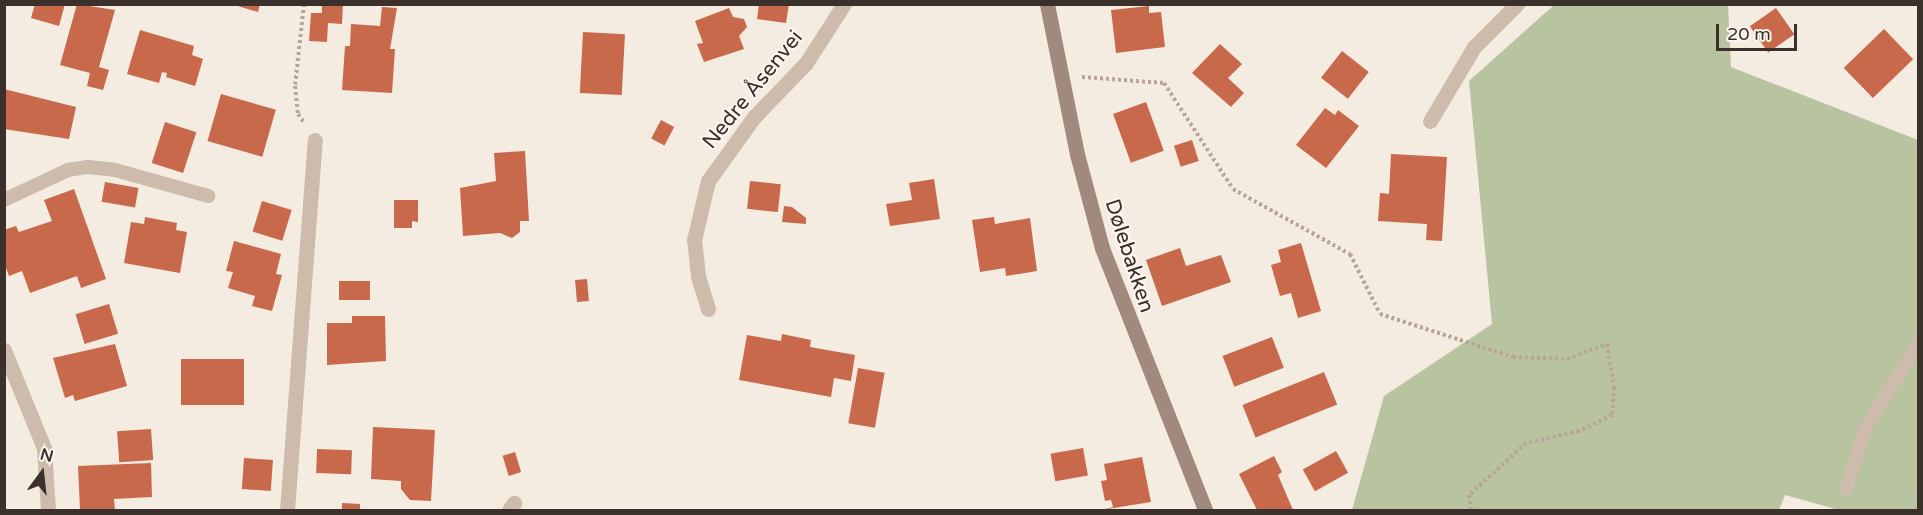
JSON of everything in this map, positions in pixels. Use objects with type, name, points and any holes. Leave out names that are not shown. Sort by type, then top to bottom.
[{"type":"main road","name":"Dølebakken","points":[[1047,4],[1077,154],[1111,275],[1205,510]]},
{"type":"street","name":"Nedre Åsenvei","points":[[708,309],[698,276],[694,240],[708,181],[754,117],[806,63],[844,4]]},
{"type":"street","points":[[1430,121],[1474,47],[1516,4]]},
{"type":"street","points":[[287,510],[315,140]]},
{"type":"street","points":[[4,350],[44,448],[48,510]]},
{"type":"lane","points":[[4,200],[68,170],[88,167],[115,170],[208,196]]},
{"type":"lane","points":[[1846,489],[1866,427],[1918,343]]},
{"type":"path","points":[[304,4],[295,86],[298,114],[315,140]]},
{"type":"path","points":[[1060,77],[1110,76],[1164,83],[1233,189],[1350,254],[1380,314],[1513,357],[1567,359],[1607,344],[1614,387],[1612,415],[1579,432],[1526,443],[1469,495],[1471,510]]},
{"type":"green space","points":[[1554,5],[1728,5],[1731,67],[1918,140],[1918,510],[1839,510],[1785,495],[1779,510],[1352,510],[1384,396],[1492,324],[1469,81]]},
{"type":"building","points":[[35,4],[65,4],[59,26],[31,18]]},
{"type":"building","points":[[77,4],[115,10],[99,67],[109,70],[103,90],[87,86],[90,73],[60,65]]},
{"type":"building","points":[[231,4],[260,4],[258,12]]},
{"type":"building","points":[[322,4],[343,4],[342,24],[328,23],[327,42],[309,41],[311,13],[322,13]]},
{"type":"building","points":[[759,4],[789,4],[786,23],[757,19]]},
{"type":"building","points":[[1149,6],[1149,13],[1161,12],[1165,47],[1116,53],[1111,10]]},
{"type":"building","points":[[382,7],[397,8],[390,49],[395,49],[392,93],[342,90],[345,46],[350,46],[351,24],[380,26]]},
{"type":"building","points":[[729,8],[733,17],[744,19],[747,27],[739,36],[744,49],[704,62],[697,44],[703,43],[695,21]]},
{"type":"building","points":[[1776,8],[1794,34],[1768,53],[1750,26]]},
{"type":"building","points":[[1884,29],[1913,59],[1873,98],[1844,68]]},
{"type":"building","points":[[140,30],[194,46],[192,55],[203,59],[195,86],[166,77],[167,73],[162,72],[159,83],[127,74]]},
{"type":"building","points":[[583,32],[625,34],[622,95],[580,93]]},
{"type":"building","points":[[1220,44],[1242,64],[1228,78],[1244,93],[1231,107],[1192,73]]},
{"type":"building","points":[[1342,51],[1369,72],[1348,99],[1321,78]]},
{"type":"building","points":[[4,89],[76,107],[69,139],[4,129]]},
{"type":"building","points":[[221,94],[276,110],[262,157],[207,141]]},
{"type":"building","points":[[1146,102],[1164,151],[1131,163],[1113,114]]},
{"type":"building","points":[[1325,108],[1335,115],[1338,110],[1359,126],[1326,168],[1296,145]]},
{"type":"building","points":[[661,120],[674,127],[664,146],[651,139]]},
{"type":"building","points":[[165,122],[196,132],[183,173],[152,163]]},
{"type":"building","points":[[1192,140],[1199,161],[1181,167],[1174,146]]},
{"type":"building","points":[[525,151],[529,221],[520,221],[520,232],[512,238],[500,233],[463,236],[460,188],[496,181],[494,153]]},
{"type":"building","points":[[1391,154],[1447,157],[1442,241],[1426,240],[1427,224],[1378,221],[1380,193],[1389,194]]},
{"type":"building","points":[[934,179],[940,219],[890,226],[886,204],[912,200],[909,183]]},
{"type":"building","points":[[750,181],[781,184],[778,212],[747,209]]},
{"type":"building","points":[[105,182],[138,188],[135,208],[102,202]]},
{"type":"building","points":[[74,189],[106,279],[81,288],[77,276],[30,293],[22,271],[9,276],[4,263],[4,230],[16,226],[19,232],[52,221],[44,200]]},
{"type":"building","points":[[394,200],[418,200],[418,222],[412,221],[412,228],[394,228]]},
{"type":"building","points":[[262,201],[292,210],[282,241],[253,232]]},
{"type":"building","points":[[784,206],[792,207],[806,218],[806,224],[782,222]]},
{"type":"building","points":[[145,217],[177,223],[176,230],[187,232],[180,273],[124,263],[131,222],[144,224]]},
{"type":"building","points":[[994,217],[995,224],[1030,218],[1037,271],[1006,276],[1005,268],[980,272],[972,220]]},
{"type":"building","points":[[234,241],[281,254],[276,274],[282,275],[272,311],[252,306],[255,296],[228,288],[233,272],[226,271]]},
{"type":"building","points":[[1301,243],[1321,311],[1298,318],[1291,293],[1280,296],[1271,265],[1281,262],[1278,250]]},
{"type":"building","points":[[1180,248],[1186,266],[1221,255],[1231,282],[1162,306],[1146,260]]},
{"type":"building","points":[[587,279],[589,301],[577,302],[575,280]]},
{"type":"building","points":[[339,281],[370,281],[370,300],[339,300]]},
{"type":"building","points":[[109,304],[118,334],[85,344],[76,314]]},
{"type":"building","points":[[352,316],[385,316],[386,361],[327,365],[327,323],[352,323]]},
{"type":"building","points":[[782,334],[811,340],[810,347],[855,355],[851,381],[834,378],[831,397],[739,380],[747,335],[781,341]]},
{"type":"building","points":[[1272,337],[1284,368],[1234,387],[1223,356]]},
{"type":"building","points":[[115,344],[127,386],[75,401],[73,395],[65,398],[53,358]]},
{"type":"building","points":[[181,359],[244,359],[244,405],[181,405]]},
{"type":"building","points":[[858,368],[885,373],[875,428],[848,423]]},
{"type":"building","points":[[1324,372],[1337,404],[1256,437],[1242,405]]},
{"type":"building","points":[[373,427],[435,430],[431,501],[410,500],[401,489],[401,481],[371,479]]},
{"type":"building","points":[[151,429],[153,460],[119,462],[117,431]]},
{"type":"building","points":[[1083,448],[1088,476],[1055,481],[1051,454]]},
{"type":"building","points":[[317,449],[352,450],[351,474],[316,473]]},
{"type":"building","points":[[1336,451],[1348,473],[1315,491],[1303,469]]},
{"type":"building","points":[[515,452],[521,472],[509,476],[503,456]]},
{"type":"building","points":[[1274,456],[1282,472],[1278,475],[1293,510],[1257,510],[1239,474]]},
{"type":"building","points":[[1142,457],[1151,502],[1101,510],[1113,507],[1111,500],[1105,501],[1101,481],[1107,480],[1104,464]]},
{"type":"building","points":[[244,458],[273,460],[271,491],[242,489]]},
{"type":"building","points":[[151,463],[152,497],[114,499],[115,510],[80,510],[78,466]]},
{"type":"building","points":[[342,503],[360,504],[360,510],[342,510]]}]
